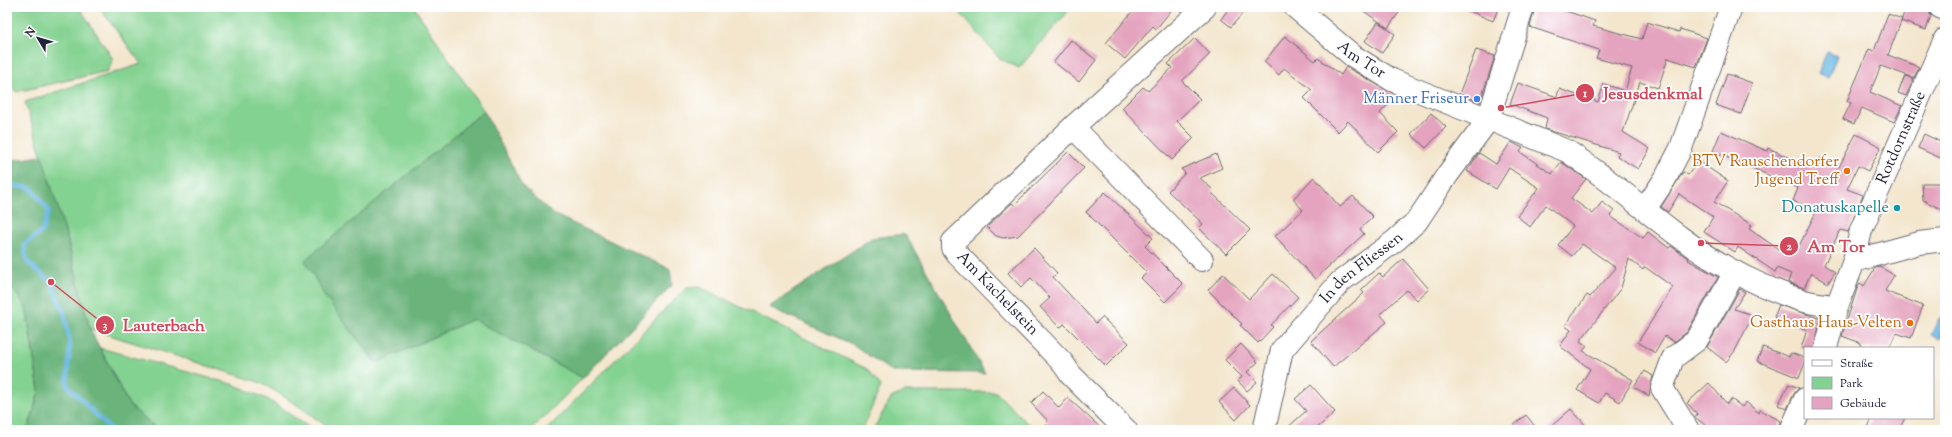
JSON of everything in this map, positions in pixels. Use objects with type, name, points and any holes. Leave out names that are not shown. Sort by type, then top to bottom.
[{"type":"street","name":"Am Kachelstein","points":[[1126,430],[1071,375],[1062,362],[953,248],[954,242],[1074,127],[1205,7]]},
{"type":"street","name":"Am Tor","points":[[1295,7],[1353,56],[1392,80],[1567,151],[1593,168],[1681,238],[1735,272],[1805,301],[1837,306]]},
{"type":"street","name":"In den Fliessen","points":[[1264,430],[1282,350],[1340,282],[1396,240],[1417,222],[1448,174],[1488,120],[1523,7]]},
{"type":"street","points":[[1645,209],[1665,178],[1681,148],[1731,7]]},
{"type":"street","points":[[1940,7],[1945,9]]},
{"type":"street","name":"Rotdornstraße","points":[[1826,347],[1835,321],[1837,306],[1854,261],[1861,230],[1945,38]]},
{"type":"street","points":[[1074,127],[1202,260]]},
{"type":"street","points":[[1854,261],[1919,243],[1945,240]]},
{"type":"street","points":[[1688,430],[1662,388],[1673,358],[1697,340],[1735,272]]},
{"type":"street","points":[[1791,430],[1804,401]]},
{"type":"green space","points":[[7,7],[79,7],[113,59],[108,71],[16,92],[7,81]]},
{"type":"green space","points":[[99,7],[414,7],[484,111],[305,261],[376,363],[473,319],[583,378],[531,430],[332,430],[297,405],[262,383],[90,329],[67,238],[25,102],[141,64]]},
{"type":"green space","points":[[955,7],[1072,7],[1019,68],[999,58]]},
{"type":"green space","points":[[484,111],[523,187],[553,214],[670,269],[672,285],[583,378],[473,319],[376,363],[325,297],[305,260]]},
{"type":"green space","points":[[42,156],[67,238],[90,329],[129,405],[158,430],[28,430],[39,391],[26,307],[7,281],[7,161]]},
{"type":"green space","points":[[905,234],[985,373],[892,372],[854,345],[769,307],[872,238]]},
{"type":"green space","points":[[7,281],[26,307],[39,391],[28,430],[13,430],[7,422]]},
{"type":"green space","points":[[700,287],[867,369],[881,386],[862,430],[546,430],[686,288]]},
{"type":"green space","points":[[100,348],[235,385],[269,400],[313,430],[158,430],[129,405]]},
{"type":"green space","points":[[904,392],[996,392],[1034,430],[873,430],[891,398]]},
{"type":"water","points":[[1827,52],[1837,56],[1828,77],[1818,73]]},
{"type":"water","points":[[1939,318],[1945,320],[1945,328],[1940,339],[1931,335]]},
{"type":"building","points":[[1136,7],[1174,7],[1156,29],[1153,26],[1125,59],[1106,43]]},
{"type":"building","points":[[1230,7],[1248,7],[1231,27],[1221,19]]},
{"type":"building","points":[[1358,7],[1403,7],[1388,28]]},
{"type":"building","points":[[1460,7],[1499,7],[1493,21]]},
{"type":"building","points":[[1535,7],[1550,7],[1572,13],[1595,21],[1593,26],[1642,39],[1647,22],[1679,32],[1680,29],[1707,38],[1696,67],[1668,58],[1658,88],[1640,82],[1623,132],[1650,149],[1638,169],[1617,156],[1619,152],[1545,129],[1547,118],[1510,104],[1518,83],[1557,97],[1559,89],[1598,102],[1604,84],[1625,91],[1632,68],[1596,58],[1599,50],[1530,27]]},
{"type":"building","points":[[1906,7],[1914,7],[1929,12],[1931,16],[1926,30],[1901,21]]},
{"type":"building","points":[[1888,14],[1902,19],[1888,55],[1919,67],[1914,78],[1881,66],[1870,92],[1902,106],[1894,122],[1862,108],[1854,124],[1843,119],[1851,103],[1847,101],[1869,49],[1874,51]]},
{"type":"building","points":[[1378,22],[1395,34],[1382,53],[1365,41]]},
{"type":"building","points":[[1285,36],[1315,61],[1318,58],[1341,75],[1346,67],[1396,96],[1380,113],[1398,132],[1378,152],[1348,121],[1338,132],[1304,98],[1312,90],[1284,68],[1279,75],[1264,62]]},
{"type":"building","points":[[1195,38],[1210,54],[1182,81],[1200,99],[1177,121],[1194,138],[1172,160],[1122,108],[1143,87],[1148,91],[1172,68],[1168,64]]},
{"type":"building","points":[[1071,40],[1096,60],[1079,82],[1054,62]]},
{"type":"building","points":[[1476,50],[1495,56],[1480,102],[1459,94]]},
{"type":"building","points":[[1727,74],[1752,83],[1741,114],[1716,105]]},
{"type":"building","points":[[1905,76],[1914,79],[1906,96],[1898,93]]},
{"type":"building","points":[[1431,113],[1446,127],[1426,148],[1411,134]]},
{"type":"building","points":[[1721,131],[1767,151],[1768,148],[1815,169],[1820,158],[1839,167],[1856,134],[1881,147],[1868,171],[1858,166],[1847,189],[1863,195],[1848,232],[1840,230],[1824,265],[1835,272],[1828,283],[1811,273],[1804,288],[1788,282],[1791,274],[1777,268],[1775,272],[1738,247],[1735,252],[1704,232],[1713,217],[1679,194],[1668,212],[1661,207],[1683,172],[1688,175],[1698,161],[1728,181],[1714,202],[1752,225],[1749,229],[1780,250],[1782,244],[1797,250],[1817,210],[1793,201],[1798,188],[1713,151]]},
{"type":"building","points":[[1924,134],[1945,144],[1945,160],[1918,148]]},
{"type":"building","points":[[1511,142],[1523,148],[1520,152],[1552,174],[1561,162],[1586,179],[1571,198],[1593,214],[1602,202],[1614,211],[1610,216],[1643,238],[1648,232],[1669,248],[1671,246],[1689,259],[1688,260],[1718,277],[1687,332],[1674,342],[1665,336],[1655,353],[1638,342],[1673,287],[1645,267],[1643,270],[1629,259],[1621,288],[1580,341],[1587,346],[1583,351],[1633,380],[1620,402],[1605,393],[1599,403],[1577,390],[1590,369],[1560,346],[1571,330],[1565,326],[1587,295],[1590,297],[1616,268],[1582,244],[1572,256],[1558,245],[1573,226],[1546,205],[1530,227],[1517,216],[1539,188],[1509,168],[1496,189],[1467,171],[1479,153],[1496,164]]},
{"type":"building","points":[[1068,152],[1084,168],[1018,236],[1003,238],[996,236],[987,227],[1012,203],[1014,205]]},
{"type":"building","points":[[1216,154],[1222,168],[1200,178],[1213,190],[1211,192],[1250,230],[1226,254],[1199,228],[1203,224],[1168,191],[1185,173],[1181,169]]},
{"type":"building","points":[[1314,177],[1340,207],[1353,196],[1373,217],[1360,229],[1364,234],[1315,279],[1275,236],[1303,210],[1293,199]]},
{"type":"building","points":[[1922,183],[1945,183],[1945,211],[1923,200]]},
{"type":"building","points":[[1105,192],[1153,238],[1145,246],[1183,284],[1165,302],[1141,278],[1147,273],[1086,212]]},
{"type":"building","points":[[1034,248],[1057,273],[1053,277],[1096,323],[1102,317],[1129,343],[1106,366],[1064,324],[1060,328],[1040,307],[1050,298],[1031,278],[1021,287],[1008,273]]},
{"type":"building","points":[[1403,259],[1429,289],[1417,300],[1407,290],[1380,314],[1387,322],[1333,367],[1311,341],[1364,293],[1361,290],[1379,273],[1383,277]]},
{"type":"building","points":[[1880,267],[1894,275],[1885,291],[1923,306],[1911,338],[1896,333],[1889,347],[1859,347],[1861,343],[1842,336],[1858,286],[1860,283],[1864,286],[1875,268]]},
{"type":"building","points":[[1223,274],[1249,299],[1273,274],[1298,297],[1271,325],[1273,327],[1258,343],[1240,325],[1242,324],[1208,290]]},
{"type":"building","points":[[1740,289],[1745,292],[1734,309],[1753,315],[1735,351],[1726,362],[1707,347]]},
{"type":"building","points":[[1779,305],[1821,319],[1814,347],[1801,348],[1807,330],[1774,317]]},
{"type":"building","points":[[1241,344],[1258,362],[1247,372],[1257,382],[1247,391],[1238,381],[1242,377],[1225,360]]},
{"type":"building","points":[[1763,347],[1789,357],[1791,353],[1804,358],[1804,366],[1799,378],[1757,361]]},
{"type":"building","points":[[1645,371],[1653,376],[1649,396],[1634,387]]},
{"type":"building","points":[[1709,383],[1727,404],[1731,399],[1742,407],[1746,402],[1759,413],[1760,410],[1781,421],[1776,430],[1711,430],[1695,417],[1697,414],[1687,403]]},
{"type":"building","points":[[1789,384],[1799,388],[1794,394],[1787,409],[1778,405]]},
{"type":"building","points":[[1311,385],[1335,412],[1315,430],[1285,430],[1306,411],[1295,399]]},
{"type":"building","points":[[1234,388],[1250,405],[1236,420],[1219,402]]},
{"type":"building","points":[[1043,391],[1059,408],[1068,398],[1103,430],[1052,430],[1045,424],[1048,421],[1031,403]]},
{"type":"building","points":[[1571,409],[1590,430],[1547,430]]},
{"type":"building","points":[[1526,415],[1538,430],[1508,430]]},
{"type":"building","points":[[1872,419],[1904,419],[1899,430],[1867,430]]},
{"type":"waterway","points":[[7,192],[11,185],[31,188],[49,211],[42,231],[24,245],[27,262],[51,282],[64,312],[70,343],[67,385],[111,430]]},
{"type":"place","name":"Männer Friseur","points":[[1477,99]]},
{"type":"place","name":"Jesusdenkmal","points":[[1501,108]]},
{"type":"place","name":"BTV Rauschendorfer Jugend Treff","points":[[1847,171]]},
{"type":"place","name":"Donatuskapelle","points":[[1897,208]]},
{"type":"place","name":"Am Tor","points":[[1701,243]]},
{"type":"place","name":"Lauterbach","points":[[51,282]]},
{"type":"place","name":"Gasthaus Haus-Velten","points":[[1910,323]]}]
